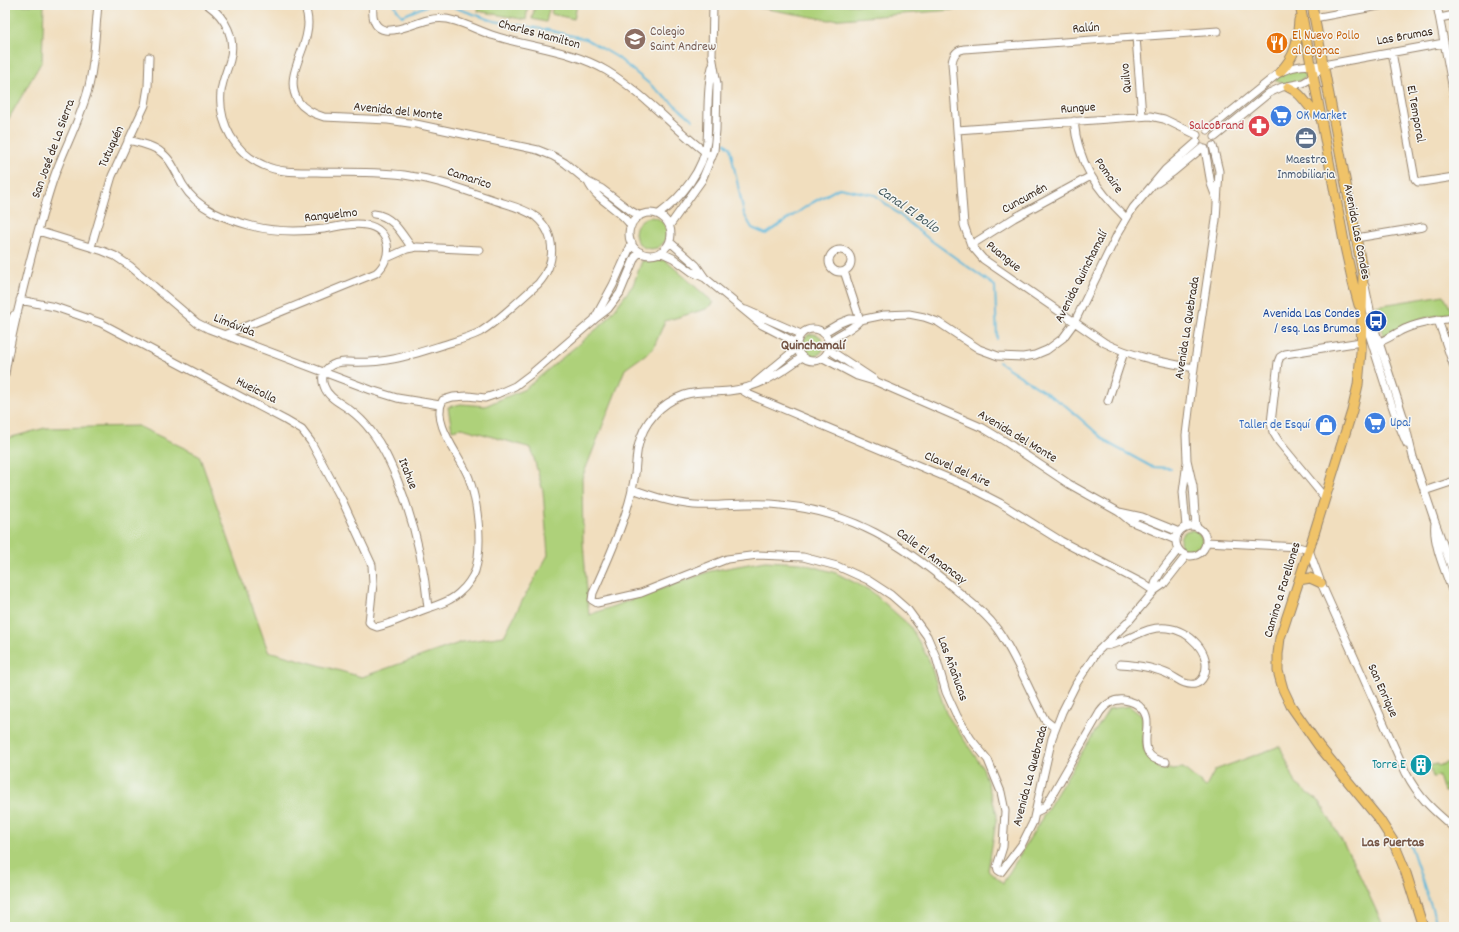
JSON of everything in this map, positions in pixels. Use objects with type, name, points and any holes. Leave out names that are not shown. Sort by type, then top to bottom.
[{"type":"main road","name":"Avenida Las Condes","points":[[1312,5],[1363,274]]},
{"type":"main road","name":"Avenida Las Condes","points":[[1300,6],[1349,265],[1362,312]]},
{"type":"main road","points":[[1276,75],[1291,60],[1295,51],[1298,38],[1300,6]]},
{"type":"main road","points":[[1284,87],[1300,94],[1312,110],[1321,118]]},
{"type":"main road","name":"Camino a Farellones","points":[[1363,274],[1360,373],[1355,398],[1279,646],[1278,671],[1290,706],[1378,820],[1397,850],[1423,927]]},
{"type":"main road","points":[[1299,580],[1310,578],[1321,583]]},
{"type":"street","name":"San José de La Sierra","points":[[5,374],[20,300],[38,231],[60,162],[86,96],[93,62],[98,5]]},
{"type":"street","name":"Camarico","points":[[208,5],[224,20],[232,41],[232,54],[221,92],[221,107],[224,121],[234,142],[251,158],[271,168],[286,171],[395,174],[436,181],[529,213],[539,221],[550,237],[552,258],[549,268],[544,276],[538,284],[480,332],[466,338],[397,359],[373,362],[338,362],[328,367],[324,373]]},
{"type":"street","name":"Avenida del Monte","points":[[304,5],[308,19],[308,32],[294,74],[293,84],[299,101],[310,112],[319,116],[388,120],[416,124],[530,147],[545,152],[559,160],[588,182],[602,189],[640,216]]},
{"type":"street","name":"Charles Hamilton","points":[[373,5],[374,20],[379,27],[384,30],[395,30],[440,18],[451,19],[495,36],[560,51],[589,62],[607,71],[623,83],[712,158]]},
{"type":"street","points":[[670,225],[702,180],[712,158],[716,142],[717,84],[713,63],[713,5]]},
{"type":"street","points":[[1314,18],[1384,5]]},
{"type":"street","points":[[1437,5],[1454,95]]},
{"type":"street","points":[[1440,18],[1454,15]]},
{"type":"street","name":"Ralún","points":[[956,53],[964,49],[1218,32]]},
{"type":"street","name":"Quilvo","points":[[1136,37],[1142,116]]},
{"type":"street","name":"Las Brumas","points":[[1323,65],[1444,43]]},
{"type":"street","name":"El Temporal","points":[[1392,52],[1415,177],[1417,181],[1422,182],[1454,177]]},
{"type":"street","name":"Puangue","points":[[956,53],[952,62],[964,225],[971,245],[979,255],[992,266],[1105,343],[1124,352],[1144,358],[1194,368]]},
{"type":"street","name":"Tutuquén","points":[[91,247],[112,176],[145,105],[148,87],[149,57]]},
{"type":"street","points":[[659,214],[671,205],[686,187],[698,169],[704,152],[708,129],[708,83],[713,63]]},
{"type":"street","points":[[1208,130],[1276,75],[1295,66],[1323,65]]},
{"type":"street","points":[[1215,137],[1212,131],[1202,130],[1200,143],[1213,146],[1215,137],[1269,93],[1284,87],[1303,83],[1313,76],[1323,65]]},
{"type":"street","points":[[1276,75],[1274,85],[1284,87]]},
{"type":"street","name":"Rungue","points":[[957,130],[1142,116],[1164,119],[1200,143]]},
{"type":"street","name":"Pomaire","points":[[1074,121],[1079,150],[1090,176],[1108,199],[1126,218]]},
{"type":"street","name":"Ranguelmo","points":[[128,140],[154,148],[164,154],[188,192],[198,203],[211,211],[242,223],[276,230],[304,231],[356,224],[367,225],[376,229],[384,236],[388,249],[387,258]]},
{"type":"street","name":"Avenida Quinchamalí","points":[[823,333],[847,320],[860,320],[892,314],[909,314],[924,317],[945,326],[985,351],[998,356],[1015,358],[1035,355],[1053,346],[1063,338],[1074,323],[1126,218],[1140,199],[1169,166],[1200,143]]},
{"type":"street","name":"Avenida La Quebrada","points":[[1200,143],[1217,200]]},
{"type":"street","name":"Avenida La Quebrada","points":[[1186,527],[1184,485],[1187,460],[1187,417],[1214,237],[1217,200],[1219,171],[1213,146]]},
{"type":"street","name":"Cuncumén","points":[[971,245],[1014,218],[1090,176]]},
{"type":"street","name":"Avenida del Monte","points":[[588,182],[596,195],[625,219],[631,226]]},
{"type":"street","points":[[651,213],[659,214],[670,225],[670,242],[666,248],[660,252],[650,254],[640,252],[632,243],[630,233],[634,220],[640,216],[651,213]]},
{"type":"street","points":[[374,214],[383,216],[392,221],[412,248]]},
{"type":"street","points":[[1356,238],[1422,227]]},
{"type":"street","name":"Limávida","points":[[38,231],[109,253],[123,261],[197,323],[209,330],[384,394],[440,405]]},
{"type":"street","points":[[670,242],[696,265],[705,278]]},
{"type":"street","points":[[595,318],[614,285],[632,243]]},
{"type":"street","points":[[224,336],[373,275],[380,270],[387,258],[412,248],[423,246],[480,250]]},
{"type":"street","points":[[428,608],[444,603],[461,592],[475,573],[478,556],[476,505],[469,477],[442,428],[440,405],[443,400],[454,397],[468,396],[485,398],[497,394],[515,386],[531,374],[595,318],[608,309],[616,299],[635,257],[640,252]]},
{"type":"street","points":[[660,252],[673,258],[692,272],[705,278],[762,325],[797,346],[802,357],[810,361],[823,358],[829,346],[823,333],[812,329],[802,334],[797,346],[754,384]]},
{"type":"street","points":[[844,271],[860,320]]},
{"type":"street","name":"Avenida Las Condes","points":[[1363,274],[1376,343]]},
{"type":"street","name":"San José de La Sierra","points":[[5,334],[20,300]]},
{"type":"street","name":"Hueicolla","points":[[20,300],[60,309],[101,323],[302,430],[322,461],[372,565],[373,584],[369,622],[377,627],[428,608]]},
{"type":"street","points":[[744,310],[802,334]]},
{"type":"street","name":"Avenida Las Condes","points":[[1362,312],[1376,343],[1404,419],[1413,457],[1454,574]]},
{"type":"street","points":[[1376,343],[1407,328],[1438,320],[1454,318]]},
{"type":"street","name":"Avenida Quinchamalí","points":[[829,346],[840,333],[854,326],[860,320]]},
{"type":"street","points":[[1438,320],[1454,367]]},
{"type":"street","points":[[1325,498],[1272,432],[1271,423],[1278,362],[1282,356],[1288,354],[1361,342]]},
{"type":"street","name":"Avenida del Monte","points":[[829,346],[877,382]]},
{"type":"street","points":[[1108,401],[1124,352]]},
{"type":"street","points":[[632,489],[639,442],[648,423],[657,411],[669,402],[690,394],[740,389],[776,376],[802,357]]},
{"type":"street","name":"Avenida del Monte","points":[[823,358],[857,376],[877,382],[983,428],[1074,487],[1119,512],[1130,521],[1176,540]]},
{"type":"street","name":"Itahue","points":[[324,373],[323,382],[326,391],[366,425],[380,444],[388,459],[406,502],[415,533],[422,564],[428,608]]},
{"type":"street","name":"Clavel del Aire","points":[[740,389],[750,395],[972,489],[1000,503],[1055,538],[1142,584],[1154,592]]},
{"type":"street","name":"Avenida La Quebrada","points":[[1187,460],[1193,486],[1196,527]]},
{"type":"street","points":[[1424,491],[1454,481]]},
{"type":"street","name":"Las Añañucas","points":[[632,489],[622,525],[593,593],[592,600],[597,603],[641,593],[727,559],[758,555],[803,557],[837,566],[868,580],[891,595],[908,610],[928,636],[946,692],[957,716],[971,739],[988,760],[1001,792],[1005,811],[1003,847],[997,866],[998,870],[1001,872]]},
{"type":"street","name":"Calle El Amancay","points":[[632,489],[666,500],[686,504],[760,503],[805,508],[842,518],[885,537],[922,562],[988,617],[1006,643],[1045,720],[1055,728]]},
{"type":"street","name":"Avenida del Monte","points":[[1119,512],[1142,517],[1179,532]]},
{"type":"street","name":"Avenida Las Condes","points":[[1435,522],[1435,541],[1454,596]]},
{"type":"street","points":[[1186,527],[1196,527],[1203,531],[1206,538],[1204,549],[1200,554],[1193,557],[1186,556],[1178,550],[1176,540],[1179,532],[1186,527]]},
{"type":"street","points":[[1206,542],[1298,547],[1309,550]]},
{"type":"street","name":"Avenida La Quebrada","points":[[1154,592],[1157,579],[1178,550]]},
{"type":"street","name":"San Enrique","points":[[1309,550],[1321,583],[1411,782],[1426,804],[1454,828]]},
{"type":"street","name":"Avenida La Quebrada","points":[[1001,872],[1026,838],[1036,812],[1047,757],[1055,728],[1076,684],[1090,662],[1103,646],[1132,618],[1154,592],[1164,584],[1186,556]]},
{"type":"street","points":[[1103,646],[1116,644],[1150,629],[1172,628],[1188,636],[1198,646],[1203,654],[1206,670],[1202,680],[1195,684],[1185,684],[1171,675],[1156,669],[1120,664]]},
{"type":"street","points":[[1036,812],[1047,804],[1100,712],[1106,705],[1114,701],[1127,700],[1135,703],[1142,709],[1147,720],[1146,741],[1148,751],[1153,758],[1166,762]]},
{"type":"green space","points":[[5,5],[44,5],[42,61],[5,125]]},
{"type":"green space","points":[[479,5],[528,5],[526,20],[478,11]]},
{"type":"green space","points":[[535,5],[550,5],[546,22],[532,19]]},
{"type":"green space","points":[[553,5],[577,5],[574,19],[551,14]]},
{"type":"green space","points":[[745,5],[1012,5],[829,20]]},
{"type":"green space","points":[[1301,69],[1306,72],[1306,76],[1299,81],[1282,83],[1275,80],[1284,73]]},
{"type":"green space","points":[[648,217],[654,217],[664,224],[667,233],[666,239],[660,246],[654,249],[648,249],[638,242],[635,236],[635,230],[642,220]]},
{"type":"green space","points":[[665,260],[714,303],[706,309],[665,321],[653,349],[625,369],[582,478],[583,542],[589,615],[711,571],[765,561],[801,563],[836,573],[871,591],[910,626],[929,660],[946,713],[983,768],[997,815],[988,870],[1003,883],[1109,709],[1129,706],[1142,716],[1144,751],[1160,770],[1183,768],[1206,787],[1215,770],[1280,746],[1296,784],[1320,802],[1352,859],[1384,927],[5,927],[5,439],[45,428],[138,426],[199,455],[268,651],[362,677],[462,642],[504,636],[548,555],[543,491],[531,448],[462,428],[452,430],[448,407],[461,404],[485,406],[525,389],[605,322],[633,285],[642,261]]},
{"type":"green space","points":[[1444,295],[1452,313],[1420,319],[1383,336],[1376,306]]},
{"type":"green space","points":[[809,334],[817,334],[824,341],[824,349],[817,356],[809,356],[802,349],[802,341]]},
{"type":"green space","points":[[1191,530],[1199,533],[1202,541],[1199,549],[1191,552],[1183,549],[1180,541],[1183,533]]},
{"type":"green space","points":[[1449,762],[1450,764],[1454,763],[1454,782],[1444,785],[1447,792],[1444,792],[1439,776],[1433,777],[1429,766],[1437,764],[1438,766]]},
{"type":"waterway","name":"Canal El Bollo","points":[[395,5],[402,16],[428,5]]},
{"type":"waterway","name":"Canal El Bollo","points":[[447,5],[494,21],[548,30],[586,39],[617,57],[693,120]]},
{"type":"waterway","name":"Canal El Bollo","points":[[725,143],[730,148],[744,214],[752,228],[766,234],[810,204],[839,188],[875,195],[929,239],[995,286],[997,339]]},
{"type":"waterway","name":"Canal El Bollo","points":[[999,362],[1066,406],[1108,443],[1152,467],[1171,468]]},
{"type":"waterway","name":"Canal El Bollo","points":[[1410,844],[1438,927]]},
{"type":"place","name":"Colegio Saint Andrew","points":[[635,39]]},
{"type":"place","name":"El Nuevo Pollo al Cognac","points":[[1277,43]]},
{"type":"place","name":"OK Market","points":[[1281,116]]},
{"type":"place","name":"SalcoBrand","points":[[1259,126]]},
{"type":"place","name":"Maestra Inmobiliaria","points":[[1306,138]]},
{"type":"place","name":"Avenida Las Condes / esq. Las Brumas","points":[[1376,321]]},
{"type":"place","name":"Upa!","points":[[1375,423]]},
{"type":"place","name":"Taller de Esquí","points":[[1326,425]]},
{"type":"place","name":"Torre E","points":[[1421,765]]},
{"type":"district","name":"Quinchamalí","points":[[813,346]]},
{"type":"district","name":"Las Puertas","points":[[1393,843]]}]
